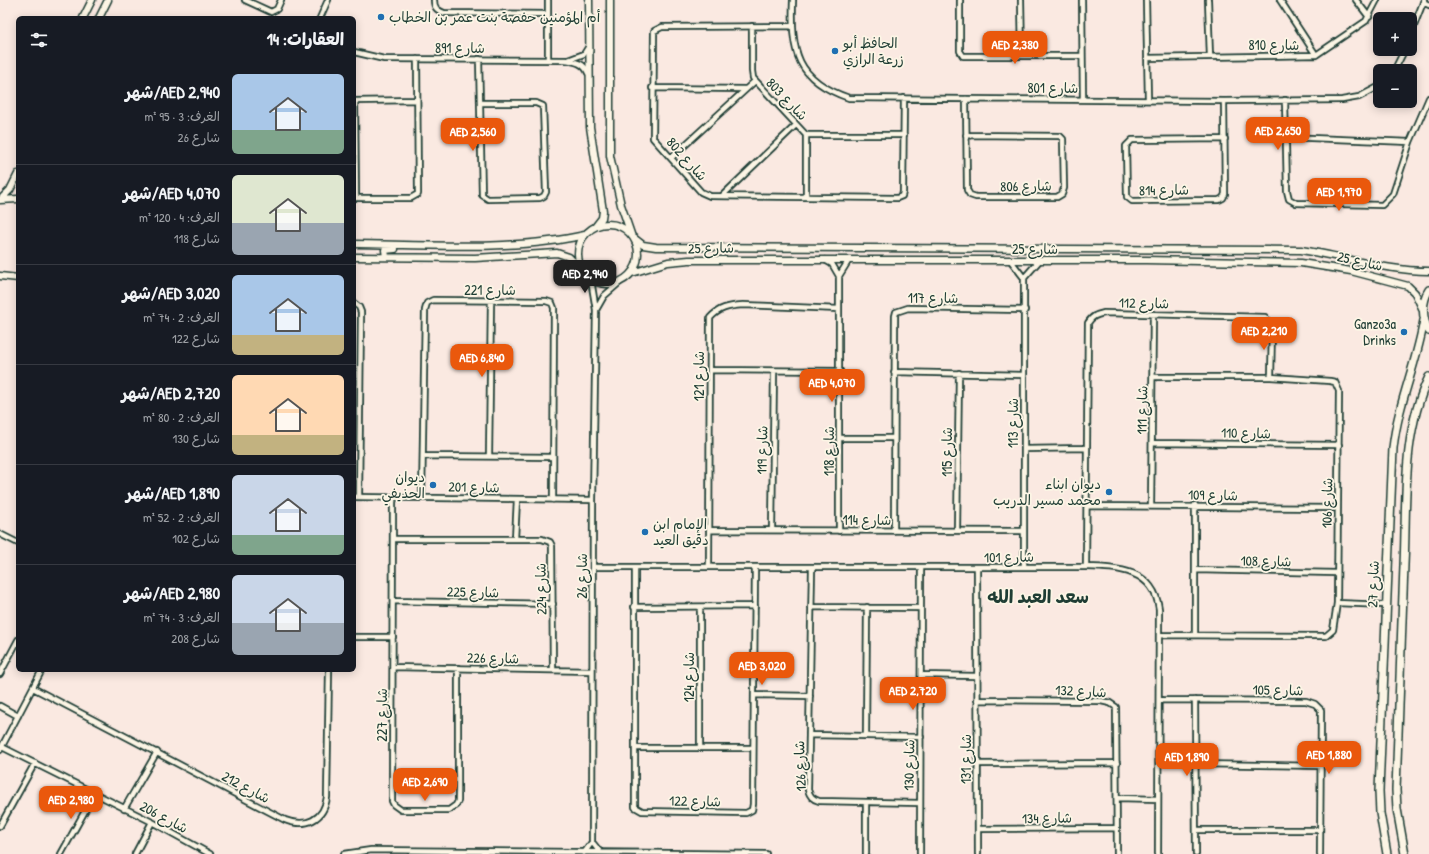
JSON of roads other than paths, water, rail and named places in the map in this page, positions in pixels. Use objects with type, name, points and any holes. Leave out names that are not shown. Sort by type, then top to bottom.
[{"type":"main road","points":[[1429,290],[1424,301],[1423,310],[1424,320],[1429,331]]},
{"type":"main road","name":"شارع 27","points":[[1387,854],[1380,812],[1379,792],[1385,605],[1391,482],[1395,426],[1405,389],[1421,342],[1424,320]]},
{"type":"main road","points":[[1405,854],[1397,809],[1396,790],[1407,483],[1412,427],[1422,391],[1429,377]]},
{"type":"street","points":[[84,16],[92,0]]},
{"type":"street","points":[[100,16],[108,0]]},
{"type":"street","points":[[245,0],[271,12],[276,9],[281,0]]},
{"type":"street","points":[[321,16],[328,0]]},
{"type":"street","points":[[434,0],[434,5],[437,10],[444,13],[548,14]]},
{"type":"street","points":[[548,0],[548,60]]},
{"type":"street","points":[[584,273],[578,258],[579,246],[585,235],[595,227],[602,218],[603,211],[590,127],[591,79],[589,0]]},
{"type":"street","points":[[596,310],[604,296],[632,273],[637,265],[639,256],[638,247],[621,205],[610,156],[610,0]]},
{"type":"street","name":"شارع 801","points":[[793,0],[792,26],[796,52],[803,65],[814,80],[829,91],[850,98],[1083,100],[1148,99],[1224,101],[1342,100],[1360,97],[1373,90]]},
{"type":"street","points":[[960,0],[961,54],[968,57],[1082,56]]},
{"type":"street","points":[[1021,0],[1022,56]]},
{"type":"street","points":[[1082,0],[1083,100]]},
{"type":"street","points":[[1146,0],[1148,99]]},
{"type":"street","points":[[1208,0],[1210,57]]},
{"type":"street","points":[[1280,0],[1316,55]]},
{"type":"street","points":[[1356,0],[1369,17]]},
{"type":"street","name":"شارع 810","points":[[1147,58],[1316,55],[1369,17],[1377,0]]},
{"type":"street","points":[[1417,17],[1423,1],[1429,5]]},
{"type":"street","name":"شارع 803","points":[[752,26],[752,71],[755,81],[806,135],[904,135]]},
{"type":"street","name":"شارع 802","points":[[792,26],[662,27],[656,28],[652,35],[653,138],[701,192],[710,196],[897,198],[902,196],[904,192],[904,98]]},
{"type":"street","name":"شارع 891","points":[[566,60],[584,54],[590,46]]},
{"type":"street","name":"شارع 891","points":[[356,52],[384,59],[566,60],[578,62],[586,68],[591,79]]},
{"type":"street","points":[[356,198],[411,198],[418,194],[417,59]]},
{"type":"street","points":[[479,60],[480,103],[483,197],[488,199],[540,198],[544,196],[546,192],[543,106],[536,102],[480,103]]},
{"type":"street","points":[[671,158],[755,81]]},
{"type":"street","points":[[652,88],[745,89]]},
{"type":"street","points":[[1285,100],[1287,191],[1289,199],[1296,203],[1382,205],[1393,194],[1410,142],[1429,98]]},
{"type":"street","name":"شارع 806","points":[[966,99],[966,135],[967,190],[970,195],[976,197],[1057,197],[1062,194],[1064,188],[1063,139],[1060,136],[966,135]]},
{"type":"street","points":[[356,101],[417,100]]},
{"type":"street","name":"شارع 814","points":[[1224,101],[1225,194],[1223,198],[1219,200],[1132,201],[1127,197],[1126,146],[1132,140],[1224,138]]},
{"type":"street","points":[[722,196],[796,125]]},
{"type":"street","points":[[806,135],[806,197]]},
{"type":"street","points":[[1286,137],[1410,142]]},
{"type":"street","points":[[0,200],[10,190],[16,178]]},
{"type":"street","points":[[0,200],[16,199]]},
{"type":"street","points":[[595,227],[608,224],[620,226],[633,236]]},
{"type":"street","points":[[356,244],[501,244],[565,239],[585,235]]},
{"type":"street","name":"شارع 25","points":[[633,236],[643,245],[656,247],[1301,250],[1378,266],[1414,271],[1429,271]]},
{"type":"street","points":[[386,257],[384,253],[388,249],[444,249],[452,245]]},
{"type":"street","points":[[1096,260],[1099,256],[1098,248]]},
{"type":"street","points":[[356,257],[475,258],[564,254],[574,260],[584,273],[602,284],[620,282]]},
{"type":"street","name":"شارع 25","points":[[632,273],[668,262],[689,260],[1096,260],[1279,262],[1329,267],[1394,281],[1408,286],[1415,293],[1423,310]]},
{"type":"street","points":[[824,260],[832,264],[839,276],[849,260]]},
{"type":"street","points":[[1011,261],[1024,278],[1039,261]]},
{"type":"street","name":"شارع 26","points":[[584,273],[592,286],[596,310],[593,500],[592,842]]},
{"type":"street","points":[[0,276],[16,278]]},
{"type":"street","name":"شارع 118","points":[[839,276],[839,531]]},
{"type":"street","points":[[0,281],[10,278]]},
{"type":"street","name":"شارع 113","points":[[1024,278],[1024,568]]},
{"type":"street","name":"شارع 221","points":[[422,498],[427,303],[433,300],[546,301],[554,305],[553,500]]},
{"type":"street","points":[[490,456],[491,301]]},
{"type":"street","points":[[356,305],[361,312],[356,496]]},
{"type":"street","name":"شارع 121","points":[[709,567],[710,318],[717,310],[728,306],[743,305],[840,309]]},
{"type":"street","name":"شارع 117","points":[[894,531],[894,316],[900,310],[908,308],[1025,310]]},
{"type":"street","name":"شارع 112","points":[[1086,567],[1088,323],[1095,315],[1104,313],[1264,317],[1271,324],[1272,329],[1271,377]]},
{"type":"street","name":"شارع 111","points":[[1151,506],[1153,443],[1153,314]]},
{"type":"street","points":[[710,370],[840,371]]},
{"type":"street","name":"شارع 119","points":[[772,530],[774,371]]},
{"type":"street","points":[[894,372],[1024,375]]},
{"type":"street","name":"شارع 115","points":[[957,531],[958,373]]},
{"type":"street","name":"شارع 106","points":[[1153,377],[1271,377],[1335,382],[1340,391],[1337,603],[1333,630],[1326,636],[1159,635]]},
{"type":"street","points":[[840,438],[894,438]]},
{"type":"street","name":"شارع 110","points":[[1153,443],[1339,445]]},
{"type":"street","points":[[1024,449],[1087,448]]},
{"type":"street","points":[[423,456],[553,457]]},
{"type":"street","name":"شارع 201","points":[[356,496],[593,500]]},
{"type":"street","name":"شارع 227","points":[[393,497],[392,801],[394,805],[401,810],[449,810],[456,805],[458,801],[458,668]]},
{"type":"street","points":[[516,499],[516,538]]},
{"type":"street","name":"شارع 109","points":[[1087,506],[1338,508]]},
{"type":"street","points":[[1195,506],[1195,635]]},
{"type":"street","name":"شارع 114","points":[[709,530],[1024,530]]},
{"type":"street","points":[[0,534],[16,542]]},
{"type":"street","name":"شارع 224","points":[[393,538],[516,538],[542,539],[550,542],[552,546],[553,670]]},
{"type":"street","name":"شارع 101","points":[[593,567],[1086,567],[1127,570],[1146,581],[1155,591],[1158,602],[1158,854]]},
{"type":"street","name":"شارع 122","points":[[634,567],[634,802],[638,809],[642,811],[746,813],[753,807],[755,567]]},
{"type":"street","name":"شارع 126","points":[[812,568],[808,790],[812,798],[819,801],[920,802]]},
{"type":"street","name":"شارع 130","points":[[920,854],[921,568]]},
{"type":"street","name":"شارع 131","points":[[977,568],[978,854]]},
{"type":"street","name":"شارع 108","points":[[1195,570],[1337,573]]},
{"type":"street","name":"شارع 225","points":[[393,601],[552,604]]},
{"type":"street","points":[[1337,603],[1385,605]]},
{"type":"street","points":[[634,607],[755,606]]},
{"type":"street","name":"شارع 124","points":[[700,607],[700,748]]},
{"type":"street","points":[[811,607],[921,608]]},
{"type":"street","points":[[866,736],[867,607]]},
{"type":"street","points":[[356,638],[393,637]]},
{"type":"street","points":[[0,674],[16,644]]},
{"type":"street","name":"شارع 226","points":[[393,667],[592,671]]},
{"type":"street","points":[[1,748],[41,672]]},
{"type":"street","name":"شارع 212","points":[[33,688],[285,820],[296,824],[306,823],[320,816],[326,808],[329,672]]},
{"type":"street","points":[[921,675],[977,676]]},
{"type":"street","points":[[754,694],[810,696]]},
{"type":"street","name":"شارع 132","points":[[977,700],[1100,701],[1110,703],[1116,707],[1117,854]]},
{"type":"street","name":"شارع 105","points":[[1159,700],[1306,701],[1315,704],[1321,710],[1320,854]]},
{"type":"street","points":[[1195,700],[1196,854]]},
{"type":"street","points":[[0,706],[18,716]]},
{"type":"street","points":[[810,735],[921,737]]},
{"type":"street","name":"شارع 206","points":[[1,748],[35,763],[152,822],[208,854]]},
{"type":"street","points":[[634,748],[753,748]]},
{"type":"street","points":[[124,809],[157,752]]},
{"type":"street","points":[[0,826],[35,763]]},
{"type":"street","points":[[977,764],[1117,763]]},
{"type":"street","points":[[1195,764],[1321,766]]},
{"type":"street","points":[[62,854],[95,793]]},
{"type":"street","points":[[1117,798],[1158,798]]},
{"type":"street","points":[[866,802],[866,854]]},
{"type":"street","points":[[135,854],[152,822]]},
{"type":"street","name":"شارع 134","points":[[978,829],[1117,828]]},
{"type":"street","points":[[1196,830],[1320,830]]},
{"type":"street","points":[[584,853],[592,842],[600,852]]},
{"type":"street","points":[[344,854],[371,850],[766,854]]},
{"type":"place","name":"أم المؤمنين حفصة بنت عمر بن الخطاب","points":[[381,17]]},
{"type":"place","name":"الحافظ أبو زرعة الرازي","points":[[835,51]]},
{"type":"place","name":"Ganzo3a Drinks","points":[[1404,332]]},
{"type":"place","name":"ديوان الحذيفي","points":[[433,485]]},
{"type":"place","name":"ديوان ابناء محمد مسير الدريب","points":[[1109,492]]},
{"type":"place","name":"الإمام ابن دقيق العيد","points":[[645,532]]},
{"type":"district","name":"سعد العبد الله","points":[[1038,597]]}]
